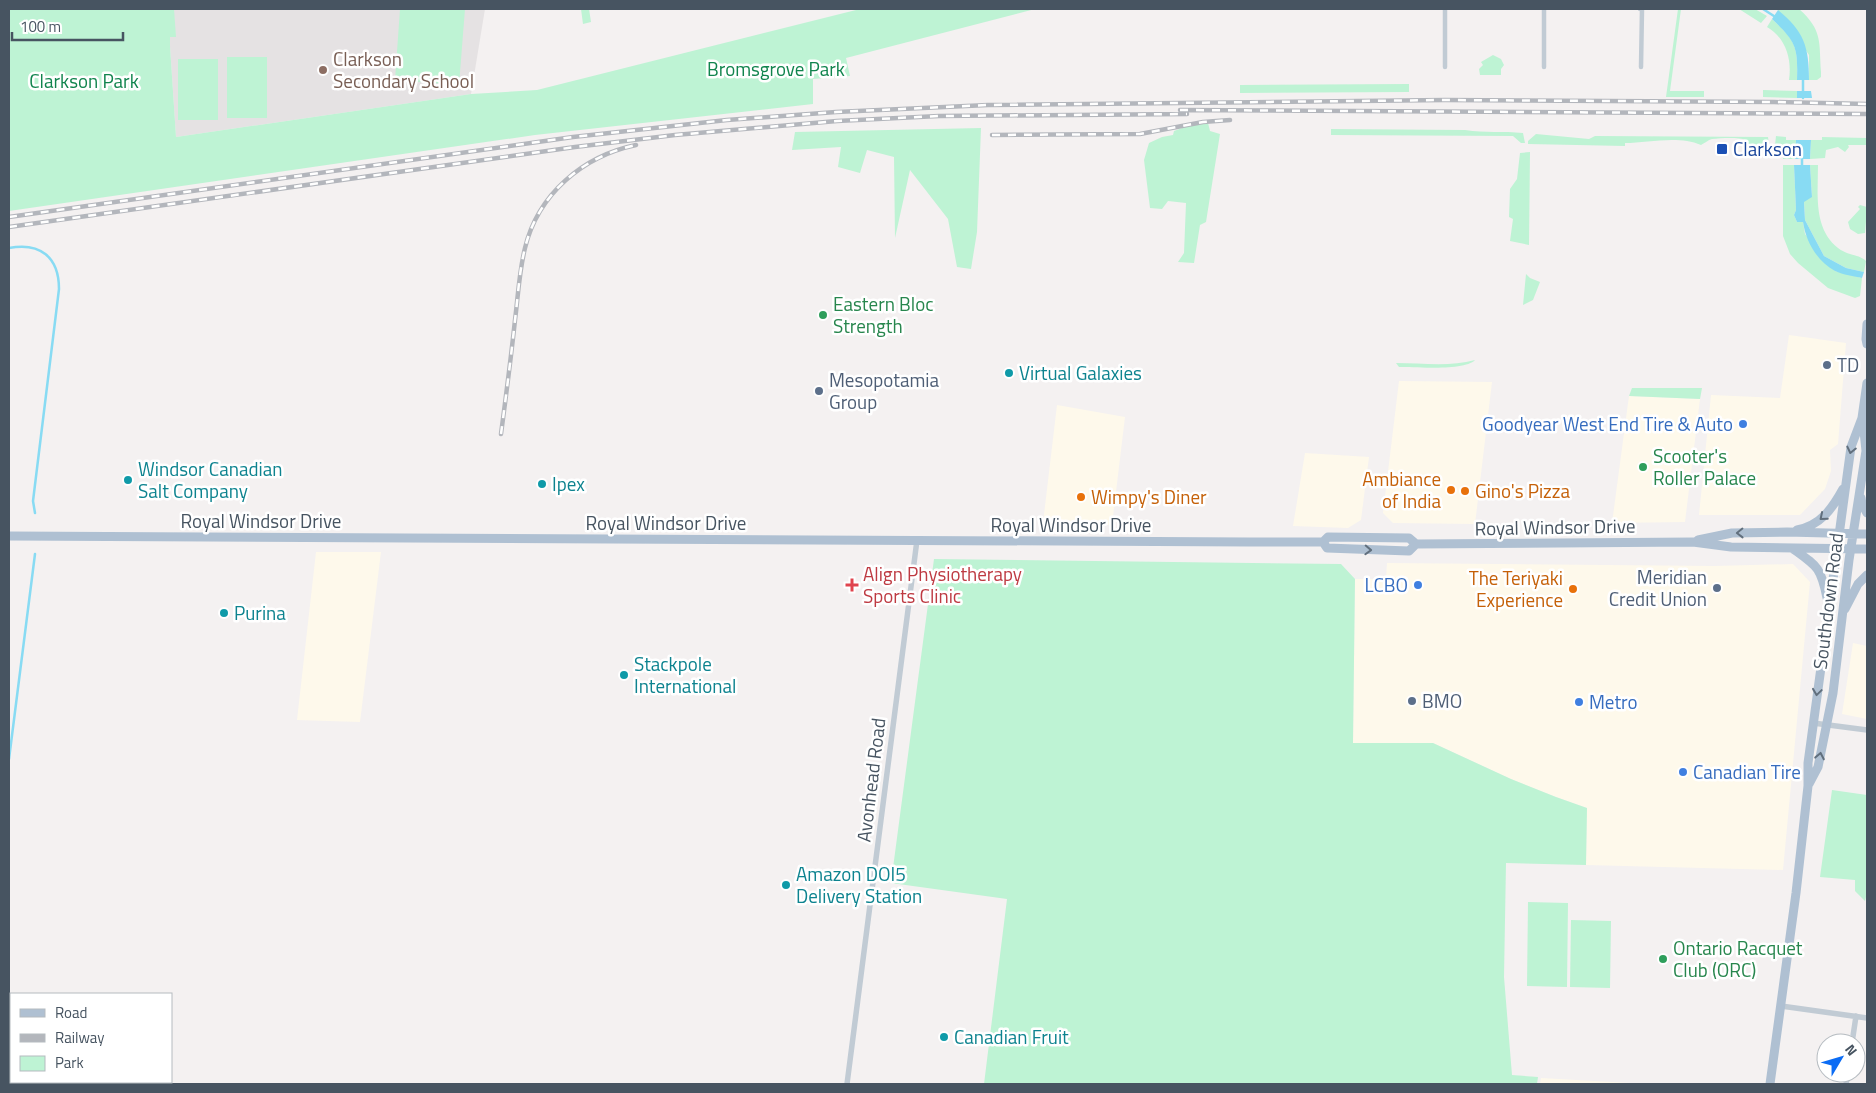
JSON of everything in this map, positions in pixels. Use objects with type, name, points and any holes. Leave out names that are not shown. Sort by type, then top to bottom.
[{"type":"main road","points":[[1867,324],[1867,344]]},
{"type":"main road","name":"Southdown Road","points":[[1770,1084],[1796,892],[1808,786],[1808,763],[1828,606],[1838,549],[1851,447],[1862,418],[1867,383]]},
{"type":"main road","name":"Southdown Road","points":[[1808,786],[1818,767],[1833,693],[1842,613],[1866,452],[1862,418]]},
{"type":"main road","points":[[1787,532],[1814,524],[1827,514],[1846,484]]},
{"type":"main road","points":[[1860,491],[1862,504],[1867,513]]},
{"type":"main road","name":"Royal Windsor Drive","points":[[1693,542],[1732,532],[1867,534]]},
{"type":"main road","name":"Royal Windsor Drive","points":[[9,536],[1323,542],[1328,537],[1409,538],[1416,544],[1693,542],[1731,547],[1867,550]]},
{"type":"main road","points":[[1791,548],[1819,569],[1823,576],[1828,606]]},
{"type":"main road","points":[[1842,613],[1858,584],[1867,575]]},
{"type":"street","points":[[1445,9],[1445,67]]},
{"type":"street","points":[[1544,9],[1544,67]]},
{"type":"street","points":[[1640,9],[1642,9],[1641,68]]},
{"type":"street","name":"Avonhead Road","points":[[848,1084],[917,540]]},
{"type":"street","points":[[1813,723],[1867,730]]},
{"type":"street","points":[[1781,1006],[1867,1018]]},
{"type":"street","points":[[1853,1033],[1856,1016]]},
{"type":"shaded area","name":"Clarkson Secondary School","points":[[170,9],[485,9],[471,94],[176,137],[170,46]]},
{"type":"shaded area","points":[[1789,335],[1846,343],[1838,444],[1830,450],[1831,471],[1825,489],[1800,515],[1699,515],[1711,395],[1780,398]]},
{"type":"shaded area","points":[[1399,381],[1492,382],[1475,524],[1393,523],[1383,513]]},
{"type":"shaded area","points":[[1629,396],[1700,399],[1685,522],[1612,523]]},
{"type":"shaded area","points":[[1057,405],[1125,417],[1112,525],[1043,523]]},
{"type":"shaded area","points":[[1305,453],[1369,457],[1361,520],[1348,528],[1293,526]]},
{"type":"shaded area","points":[[316,552],[381,552],[360,722],[297,720]]},
{"type":"shaded area","points":[[1387,563],[1714,566],[1793,564],[1810,582],[1783,870],[1586,865],[1587,808],[1511,779],[1433,743],[1353,743],[1355,579],[1386,579]]},
{"type":"shaded area","points":[[1853,643],[1867,646],[1867,719],[1842,714]]},
{"type":"shaded area","points":[[1541,1078],[1648,1084],[1540,1084]]},
{"type":"green space","name":"Bromsgrove Park","points":[[9,9],[174,9],[176,37],[170,37],[170,46],[176,137],[471,94],[537,90],[860,9],[1035,9],[846,58],[850,76],[813,79],[813,104],[535,135],[9,211]]},
{"type":"green space","points":[[400,9],[465,9],[459,85],[395,80]]},
{"type":"green space","points":[[581,9],[589,9],[591,22],[583,24]]},
{"type":"green space","points":[[1678,9],[1681,9],[1670,91],[1704,91],[1704,97],[1666,97]]},
{"type":"green space","points":[[1739,9],[1755,9],[1767,16],[1761,23]]},
{"type":"green space","points":[[1779,9],[1799,9],[1816,31],[1821,72],[1821,77],[1817,80],[1809,80],[1809,55]]},
{"type":"green space","points":[[1772,19],[1786,33],[1794,45],[1797,60],[1797,80],[1789,80],[1790,64],[1786,50],[1779,37],[1767,27]]},
{"type":"green space","points":[[1493,55],[1501,59],[1504,65],[1501,69],[1501,75],[1480,75],[1479,69],[1483,65],[1481,62]]},
{"type":"green space","points":[[227,57],[267,57],[267,118],[227,118]]},
{"type":"green space","points":[[178,59],[218,59],[218,120],[178,120]]},
{"type":"green space","points":[[1409,84],[1409,92],[1240,93],[1240,85]]},
{"type":"green space","points":[[1763,90],[1797,91],[1797,98],[1763,97]]},
{"type":"green space","points":[[1199,122],[1208,123],[1210,131],[1220,134],[1206,222],[1200,225],[1194,263],[1178,262],[1184,253],[1186,203],[1168,201],[1162,209],[1150,208],[1144,160],[1149,143],[1162,137],[1173,135],[1174,131]]},
{"type":"green space","points":[[981,128],[977,232],[971,269],[957,267],[948,219],[910,170],[895,238],[894,157],[867,150],[860,173],[838,167],[841,147],[792,150],[795,132]]},
{"type":"green space","points":[[1331,129],[1516,132],[1523,133],[1525,143],[1521,143],[1513,136],[1331,135]]},
{"type":"green space","points":[[1536,134],[1589,139],[1595,136],[1768,137],[1769,145],[1746,145],[1746,140],[1739,138],[1712,139],[1701,145],[1683,140],[1625,143],[1625,146],[1528,144],[1528,141]]},
{"type":"green space","points":[[1776,136],[1786,137],[1786,140],[1796,140],[1795,159],[1783,159],[1784,146],[1775,145]]},
{"type":"green space","points":[[1822,137],[1867,138],[1867,145],[1848,145],[1849,147],[1845,152],[1838,147],[1826,150],[1825,158],[1810,159],[1811,140],[1822,140]]},
{"type":"green space","points":[[1530,152],[1529,245],[1510,241],[1513,219],[1509,217],[1510,189],[1517,179],[1520,153]]},
{"type":"green space","points":[[1783,165],[1794,165],[1796,210],[1794,215],[1797,222],[1803,222],[1805,234],[1835,271],[1862,278],[1860,296],[1855,298],[1828,288],[1790,254],[1783,236]]},
{"type":"green space","points":[[1810,165],[1818,165],[1819,210],[1824,231],[1838,248],[1866,261],[1864,272],[1846,268],[1824,256],[1805,220],[1804,201],[1812,196]]},
{"type":"green space","points":[[1860,205],[1867,207],[1867,210],[1865,233],[1858,234],[1850,229],[1848,222],[1860,209],[1858,207]]},
{"type":"green space","points":[[1526,274],[1540,282],[1533,300],[1523,305]]},
{"type":"green space","points":[[1475,360],[1461,366],[1439,368],[1399,367],[1396,363],[1446,364]]},
{"type":"green space","points":[[1632,388],[1702,388],[1700,399],[1629,396]]},
{"type":"green space","points":[[934,559],[1341,564],[1355,579],[1353,743],[1433,743],[1511,779],[1587,808],[1586,865],[1506,863],[1504,977],[1512,1075],[1538,1077],[1537,1084],[984,1084],[1007,899],[891,883]]},
{"type":"green space","points":[[1832,790],[1867,795],[1867,893],[1865,901],[1855,891],[1855,880],[1820,877]]},
{"type":"green space","points":[[1528,902],[1568,903],[1567,987],[1527,986]]},
{"type":"green space","points":[[1571,920],[1611,921],[1610,988],[1570,987]]},
{"type":"water","points":[[1778,10],[1794,25],[1803,41],[1808,58],[1809,80],[1797,80],[1797,60],[1794,46],[1772,19]]},
{"type":"water","points":[[1797,91],[1811,91],[1812,98],[1797,98]]},
{"type":"water","points":[[1796,140],[1811,140],[1810,159],[1795,159]]},
{"type":"water","points":[[1794,165],[1810,165],[1812,197],[1804,202],[1805,220],[1824,256],[1846,268],[1864,272],[1862,278],[1835,271],[1823,262],[1813,250],[1803,222],[1797,222],[1794,215],[1796,210]]},
{"type":"waterway","points":[[1763,9],[1777,18]]},
{"type":"waterway","points":[[1803,79],[1803,98]]},
{"type":"waterway","points":[[1802,156],[1802,168]]},
{"type":"waterway","points":[[9,248],[30,247],[46,254],[56,268],[58,278],[59,289],[33,501],[35,513]]},
{"type":"waterway","points":[[9,759],[35,554]]},
{"type":"railway","points":[[9,217],[573,137],[727,120],[836,112],[988,105],[1445,100],[1867,104]]},
{"type":"railway","points":[[1180,110],[1867,114]]},
{"type":"railway","points":[[9,227],[575,147],[675,135],[837,121],[939,116],[1187,114]]},
{"type":"railway","points":[[992,135],[1140,134],[1203,122],[1230,120]]},
{"type":"railway","points":[[501,434],[521,266],[531,229],[540,211],[566,180],[598,158],[636,145]]},
{"type":"place","name":"Clarkson Secondary School","points":[[323,70]]},
{"type":"place","name":"Clarkson","points":[[1722,149]]},
{"type":"place","name":"Eastern Bloc Strength","points":[[823,315]]},
{"type":"place","name":"TD","points":[[1827,365]]},
{"type":"place","name":"Virtual Galaxies","points":[[1009,373]]},
{"type":"place","name":"Mesopotamia Group","points":[[819,391]]},
{"type":"place","name":"Goodyear West End Tire & Auto","points":[[1743,424]]},
{"type":"place","name":"Scooter's Roller Palace","points":[[1643,467]]},
{"type":"place","name":"Windsor Canadian Salt Company","points":[[128,480]]},
{"type":"place","name":"Ipex","points":[[542,484]]},
{"type":"place","name":"Ambiance of India","points":[[1451,490]]},
{"type":"place","name":"Gino's Pizza","points":[[1465,491]]},
{"type":"place","name":"Wimpy's Diner","points":[[1081,497]]},
{"type":"place","name":"Align Physiotherapy Sports Clinic","points":[[852,585]]},
{"type":"place","name":"LCBO","points":[[1418,585]]},
{"type":"place","name":"Meridian Credit Union","points":[[1717,588]]},
{"type":"place","name":"The Teriyaki Experience","points":[[1573,589]]},
{"type":"place","name":"Purina","points":[[224,613]]},
{"type":"place","name":"Stackpole International","points":[[624,675]]},
{"type":"place","name":"BMO","points":[[1412,701]]},
{"type":"place","name":"Metro","points":[[1579,702]]},
{"type":"place","name":"Canadian Tire","points":[[1683,772]]},
{"type":"place","name":"Amazon DOI5 Delivery Station","points":[[786,885]]},
{"type":"place","name":"Ontario Racquet Club (ORC)","points":[[1663,959]]},
{"type":"place","name":"Canadian Fruit","points":[[944,1037]]},
{"type":"park label","name":"Clarkson Park","points":[[84,81]]}]
